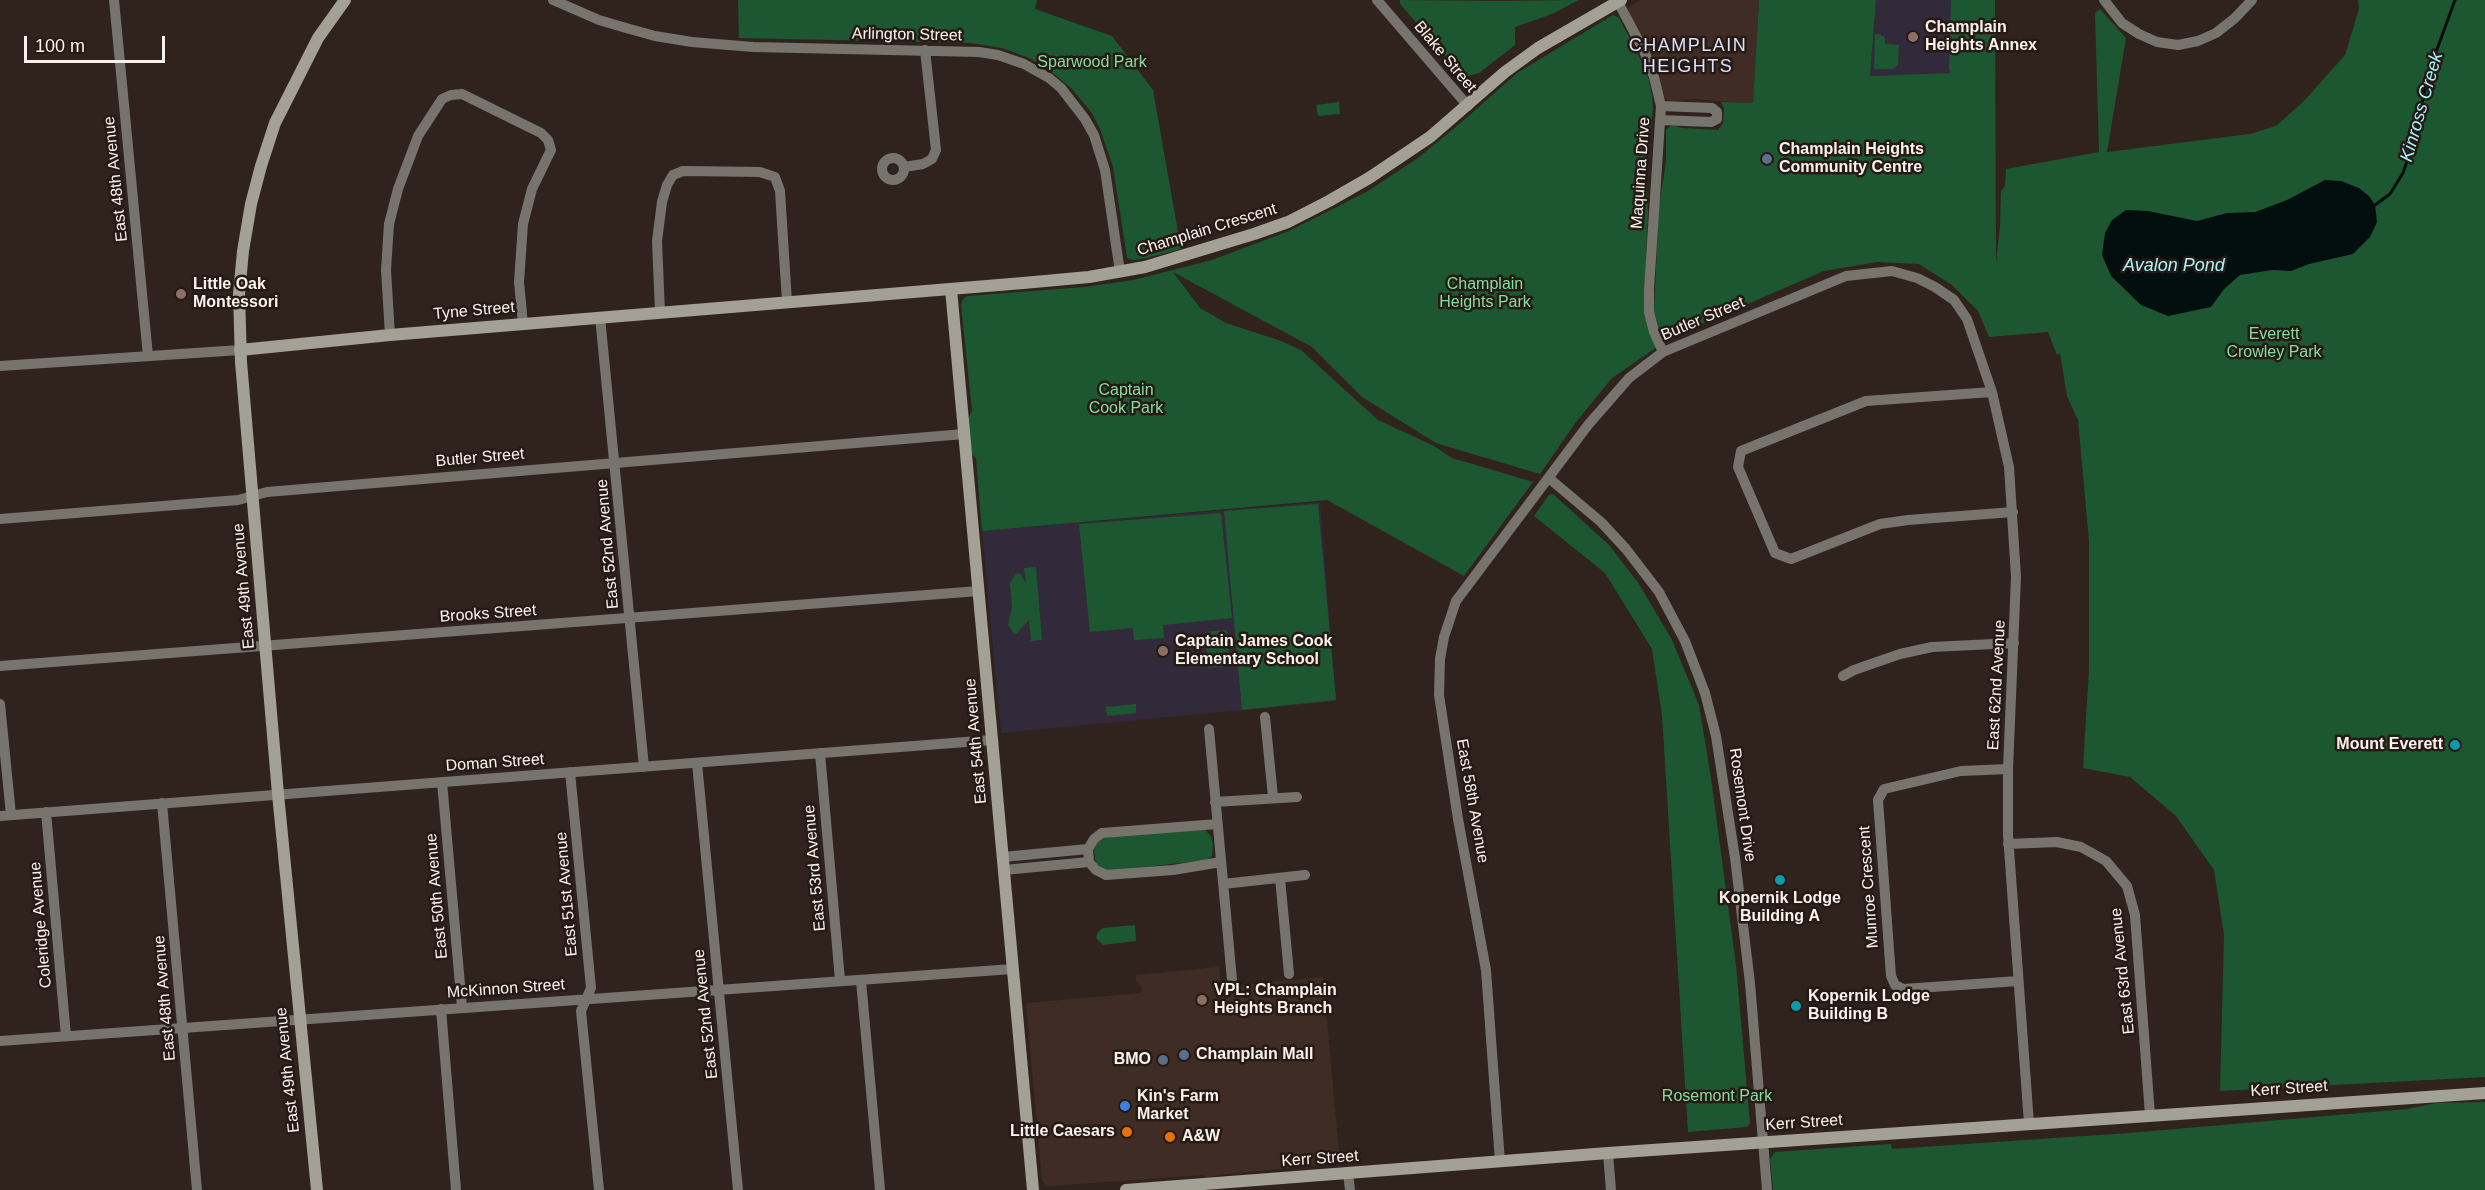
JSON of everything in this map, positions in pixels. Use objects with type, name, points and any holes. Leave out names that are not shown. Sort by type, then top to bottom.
[{"type":"street","name":"East 48th Avenue","points":[[114,0],[148,356]]},
{"type":"street","name":"East 49th Avenue","points":[[317,1190],[299,1019],[252,496],[240,350],[239,294],[243,250],[261,166],[275,123],[294,81],[318,38],[345,0]]},
{"type":"street","name":"Arlington Street","points":[[553,0],[599,20],[655,36],[692,42],[753,47],[979,52],[1011,58],[1049,78],[1072,100],[1085,118],[1099,145],[1110,199],[1120,272]]},
{"type":"street","name":"Blake Street","points":[[1377,0],[1468,106]]},
{"type":"street","points":[[2104,0],[2122,23],[2139,34],[2157,42],[2178,45],[2198,41],[2216,33],[2252,0]]},
{"type":"street","name":"Champlain Crescent","points":[[951,289],[1120,272],[1186,257],[1288,222],[1369,178],[1430,137],[1505,72],[1538,48],[1619,1]]},
{"type":"street","name":"Maquinna Drive","points":[[1619,1],[1654,77],[1660,106],[1649,312],[1654,332],[1663,352]]},
{"type":"street","points":[[904,167],[923,164],[932,159],[936,150],[925,50]]},
{"type":"street","points":[[390,335],[386,270],[389,224],[398,189],[418,136],[442,99],[462,94],[541,133],[548,140],[551,150],[532,189],[523,224],[519,282],[523,324]]},
{"type":"street","points":[[1660,106],[1712,108],[1717,112],[1717,119],[1711,122],[1660,120]]},
{"type":"street","points":[[660,312],[657,241],[660,219],[666,185],[673,175],[683,171],[760,172],[775,177],[780,191],[788,302]]},
{"type":"street","name":"Butler Street","points":[[1550,479],[1610,397],[1629,378],[1663,352],[1846,276],[1892,271],[1917,278]]},
{"type":"street","name":"East 62nd Avenue","points":[[1917,278],[1935,286],[1954,300],[1967,319],[2003,430],[2009,467],[2016,577],[2008,769],[2008,844],[2029,1124]]},
{"type":"street","name":"Tyne Street","points":[[0,366],[240,350],[390,335],[951,289]]},
{"type":"street","name":"East 54th Avenue","points":[[951,289],[1034,1190]]},
{"type":"street","name":"East 52nd Avenue","points":[[600,317],[644,767]]},
{"type":"street","points":[[1992,392],[1866,401],[1741,451],[1738,467],[1775,554],[1791,559],[1880,524],[2013,512]]},
{"type":"street","name":"Butler Street","points":[[0,519],[238,500],[267,492],[615,461],[964,434]]},
{"type":"street","name":"Rosemont Drive","points":[[1550,479],[1601,522],[1626,549],[1659,592],[1685,641],[1705,693],[1716,736],[1735,858],[1750,983],[1767,1190]]},
{"type":"street","name":"East 58th Avenue","points":[[1500,1162],[1486,970],[1438,695],[1440,659],[1444,637],[1456,601],[1499,541],[1550,479]]},
{"type":"street","name":"Brooks Street","points":[[0,666],[979,591]]},
{"type":"street","points":[[1843,676],[1900,654],[1932,646],[2014,643]]},
{"type":"street","points":[[0,704],[6,815]]},
{"type":"street","points":[[1265,717],[1273,797]]},
{"type":"street","points":[[1209,729],[1232,980]]},
{"type":"street","name":"Doman Street","points":[[6,815],[992,740]]},
{"type":"street","name":"East 53rd Avenue","points":[[820,753],[840,980]]},
{"type":"street","name":"East 52nd Avenue","points":[[697,763],[738,1190]]},
{"type":"street","name":"Munroe Crescent","points":[[2008,769],[1961,771],[1895,786],[1884,789],[1878,800],[1891,976],[1895,985],[1903,989],[2018,981]]},
{"type":"street","name":"East 51st Avenue","points":[[570,772],[591,988],[580,1011],[599,1190]]},
{"type":"street","name":"East 50th Avenue","points":[[442,782],[462,1007]]},
{"type":"street","points":[[1215,802],[1297,797]]},
{"type":"street","name":"East 48th Avenue","points":[[162,803],[197,1190]]},
{"type":"street","name":"Coleridge Avenue","points":[[46,812],[66,1036]]},
{"type":"street","points":[[1004,863],[1088,849],[1102,833],[1217,824]]},
{"type":"street","name":"East 63rd Avenue","points":[[2008,844],[2057,842],[2082,847],[2106,861],[2127,886],[2135,915],[2150,1115]]},
{"type":"street","points":[[1088,849],[1089,862],[1096,870],[1106,875],[1173,870],[1221,862]]},
{"type":"street","points":[[1004,863],[1089,862]]},
{"type":"street","points":[[1223,884],[1305,875]]},
{"type":"street","points":[[1280,878],[1288,974]]},
{"type":"street","name":"McKinnon Street","points":[[0,1041],[1013,969]]},
{"type":"street","points":[[861,981],[880,1190]]},
{"type":"street","points":[[441,1009],[456,1190]]},
{"type":"street","name":"Kerr Street","points":[[1126,1190],[1194,1187],[1608,1153],[2485,1093]]},
{"type":"street","points":[[1608,1153],[1611,1190]]},
{"type":"street","points":[[1348,1173],[1350,1190]]},
{"type":"shaded area","points":[[1641,0],[1759,0],[1753,104],[1693,99],[1671,102],[1666,99],[1628,10],[1630,6]]},
{"type":"shaded area","name":"Champlain Heights Annex","points":[[1876,0],[1953,0],[1952,74],[1870,76]]},
{"type":"shaded area","name":"Captain James Cook Elementary School","points":[[1320,502],[1336,701],[1001,733],[982,531]]},
{"type":"shaded area","points":[[1219,967],[1221,987],[1323,977],[1340,1163],[1207,1178],[1204,1175],[1045,1185],[1042,1180],[1026,1003],[1141,993],[1142,987],[1136,981],[1136,975]]},
{"type":"green space","name":"Sparwood Park","points":[[738,0],[1037,0],[1035,9],[1112,36],[1153,90],[1181,249],[1147,258],[1133,260],[1127,258],[1113,167],[1100,129],[1092,113],[1071,88],[1044,66],[1002,48],[971,43],[739,38]]},
{"type":"green space","points":[[1400,0],[1579,0],[1552,14],[1515,27],[1515,45],[1479,73],[1464,77],[1400,4]]},
{"type":"green space","points":[[1759,0],[1876,0],[1870,76],[1951,73],[1949,70],[1951,0],[1995,0],[1996,263],[2001,191],[2005,186],[2006,169],[2099,152],[2095,13],[2100,9],[2126,38],[2107,152],[2250,134],[2276,126],[2304,101],[2345,55],[2359,9],[2358,0],[2485,0],[2485,1077],[2220,1091],[2224,935],[2214,870],[2176,816],[2130,777],[2083,768],[2089,669],[2089,541],[2078,420],[2067,396],[2060,353],[2057,355],[2048,332],[1989,337],[1978,311],[1952,285],[1919,264],[1877,262],[1824,271],[1673,336],[1612,378],[1576,422],[1540,474],[1436,443],[1362,397],[1312,347],[1173,272],[1200,308],[1226,323],[1301,350],[1378,420],[1434,446],[1452,458],[1533,482],[1464,576],[1327,500],[982,531],[976,459],[971,452],[968,418],[972,411],[961,305],[967,296],[1085,287],[1133,280],[1212,260],[1289,231],[1368,191],[1418,158],[1517,73],[1613,15],[1619,18],[1639,56],[1648,77],[1652,95],[1653,109],[1646,166],[1648,215],[1644,309],[1654,309],[1659,206],[1666,162],[1666,130],[1672,125],[1682,128],[1718,130],[1723,123],[1724,108],[1721,102],[1753,103]]},
{"type":"green space","points":[[1875,34],[1880,34],[1885,38],[1885,44],[1899,45],[1898,65],[1893,69],[1874,69]]},
{"type":"green space","points":[[1339,102],[1340,114],[1318,116],[1316,105]]},
{"type":"green space","name":"Rosemont Park","points":[[1553,494],[1609,545],[1639,584],[1672,640],[1699,705],[1736,965],[1750,1123],[1747,1127],[1688,1132],[1662,715],[1652,649],[1605,573],[1534,516],[1549,495]]},
{"type":"green space","points":[[1318,504],[1336,700],[1242,710],[1224,511]]},
{"type":"green space","points":[[1221,513],[1232,618],[1163,625],[1164,638],[1134,640],[1133,628],[1090,632],[1079,524]]},
{"type":"green space","points":[[1036,567],[1042,640],[1031,641],[1029,620],[1015,635],[1008,625],[1012,607],[1010,583],[1016,574],[1020,573],[1026,583],[1024,568]]},
{"type":"green space","points":[[1227,630],[1230,666],[1208,668],[1205,632]]},
{"type":"green space","points":[[1136,704],[1136,713],[1107,716],[1106,707]]},
{"type":"green space","points":[[1204,829],[1211,836],[1213,845],[1212,856],[1207,860],[1109,871],[1098,865],[1095,859],[1094,851],[1097,843],[1106,837]]},
{"type":"green space","points":[[1135,925],[1136,941],[1103,945],[1096,938],[1098,932],[1103,928]]},
{"type":"green space","points":[[2485,1102],[2485,1190],[1773,1190],[1770,1159],[1775,1152],[1891,1144],[1892,1149],[2129,1133],[2407,1109],[2437,1103]]},
{"type":"water","name":"Avalon Pond","points":[[2325,180],[2341,181],[2359,188],[2369,196],[2375,205],[2377,222],[2370,237],[2353,254],[2309,264],[2291,271],[2272,270],[2240,275],[2224,289],[2211,307],[2168,316],[2141,305],[2111,276],[2102,255],[2105,233],[2112,220],[2126,210],[2148,211],[2197,221],[2227,213],[2255,212],[2287,200]]},
{"type":"waterway","name":"Kinross Creek","points":[[2375,205],[2390,194],[2403,173],[2415,138],[2428,74],[2455,0]]},
{"type":"place","name":"Champlain Heights Annex","points":[[1913,37]]},
{"type":"place","name":"Champlain Heights Community Centre","points":[[1767,159]]},
{"type":"place","name":"Little Oak Montessori","points":[[181,294]]},
{"type":"place","name":"Captain James Cook Elementary School","points":[[1163,651]]},
{"type":"place","name":"Mount Everett","points":[[2455,745]]},
{"type":"place","name":"Kopernik Lodge Building A","points":[[1780,880]]},
{"type":"place","name":"VPL: Champlain Heights Branch","points":[[1202,1000]]},
{"type":"place","name":"Kopernik Lodge Building B","points":[[1796,1006]]},
{"type":"place","name":"Champlain Mall","points":[[1184,1055]]},
{"type":"place","name":"BMO","points":[[1163,1060]]},
{"type":"place","name":"Kin's Farm Market","points":[[1125,1106]]},
{"type":"place","name":"Little Caesars","points":[[1127,1132]]},
{"type":"place","name":"A&W","points":[[1170,1137]]},
{"type":"district","name":"CHAMPLAIN HEIGHTS","points":[[1688,56]]},
{"type":"park label","name":"Champlain Heights Park","points":[[1485,294]]},
{"type":"park label","name":"Everett Crowley Park","points":[[2274,344]]},
{"type":"park label","name":"Captain Cook Park","points":[[1126,400]]}]
